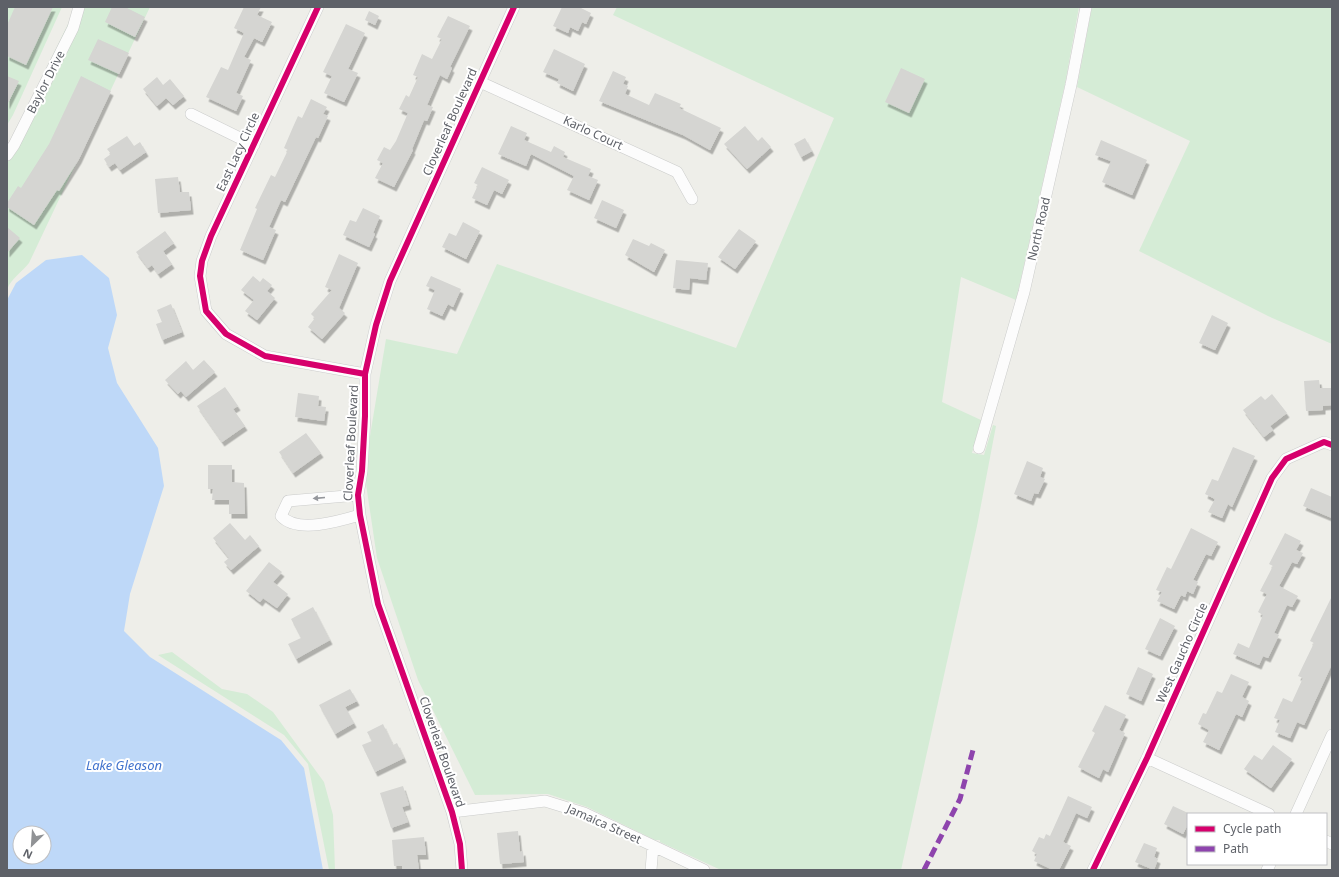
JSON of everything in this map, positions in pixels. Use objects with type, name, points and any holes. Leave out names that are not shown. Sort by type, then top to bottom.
[{"type":"street","name":"Baylor Drive","points":[[7,155],[14,146],[73,28],[79,7]]},
{"type":"street","name":"East Lacy Circle","points":[[318,7],[211,236],[202,261],[200,276],[206,311],[226,334],[266,356],[365,374]]},
{"type":"street","name":"Cloverleaf Boulevard","points":[[462,870],[460,844],[452,812],[378,604],[360,515],[358,495],[362,471],[365,416],[365,374],[376,325],[390,281],[514,7]]},
{"type":"street","name":"North Road","points":[[979,448],[1024,292],[1071,85],[1086,7]]},
{"type":"street","name":"Karlo Court","points":[[480,82],[677,172],[692,199]]},
{"type":"street","points":[[191,114],[254,144]]},
{"type":"street","name":"West Gaucho Circle","points":[[1093,870],[1146,758],[1272,478],[1286,458],[1324,442],[1332,445]]},
{"type":"street","points":[[358,495],[288,501],[281,516],[286,522],[304,526],[341,521],[360,515]]},
{"type":"street","points":[[1296,813],[1332,735]]},
{"type":"street","points":[[1146,758],[1267,813]]},
{"type":"street","name":"Jamaica Street","points":[[452,812],[545,801],[584,813],[704,870]]},
{"type":"street","points":[[651,870],[654,846]]},
{"type":"green space","points":[[7,7],[62,7],[13,115],[7,125]]},
{"type":"green space","points":[[75,7],[150,7],[29,263],[7,289],[7,148]]},
{"type":"green space","points":[[617,7],[1079,7],[1065,84],[1016,300],[961,277],[942,402],[981,420],[972,453],[984,455],[993,425],[996,426],[977,526],[901,870],[721,870],[587,807],[548,794],[475,795],[418,680],[377,558],[366,484],[370,436],[386,339],[457,354],[497,264],[736,348],[834,118],[613,15]]},
{"type":"green space","points":[[1092,7],[1332,7],[1332,344],[1268,316],[1139,251],[1190,141],[1077,87]]},
{"type":"green space","points":[[172,652],[222,689],[247,694],[273,712],[324,782],[333,815],[335,870],[329,870],[308,764],[284,735],[158,655]]},
{"type":"water","name":"Lake Gleason","points":[[82,255],[109,278],[117,315],[108,348],[117,383],[158,448],[164,486],[130,594],[124,631],[150,657],[281,740],[304,768],[323,870],[7,870],[7,300],[16,283],[46,260]]},
{"type":"building","points":[[15,7],[53,7],[26,65],[7,56],[7,25]]},
{"type":"building","points":[[112,7],[125,7],[145,17],[135,37],[105,22]]},
{"type":"building","points":[[244,7],[261,7],[257,15],[272,22],[262,42],[254,38],[244,57],[251,60],[236,93],[243,96],[236,111],[206,97],[221,67],[228,70],[244,33],[234,28]]},
{"type":"building","points":[[562,7],[579,7],[591,13],[586,24],[582,22],[578,31],[570,27],[568,33],[553,26]]},
{"type":"building","points":[[369,11],[379,16],[375,25],[365,20]]},
{"type":"building","points":[[448,16],[470,26],[450,67],[452,68],[447,79],[440,75],[427,105],[433,107],[427,121],[424,120],[412,149],[413,150],[394,187],[375,178],[383,163],[377,160],[384,147],[390,150],[396,141],[408,113],[399,109],[406,95],[409,97],[418,77],[413,75],[422,54],[432,59],[442,39],[437,37]]},
{"type":"building","points":[[346,24],[365,33],[348,69],[358,73],[344,102],[324,93],[332,76],[323,72]]},
{"type":"building","points":[[98,39],[129,53],[119,74],[88,60]]},
{"type":"building","points":[[554,49],[585,64],[573,91],[557,83],[559,79],[543,72]]},
{"type":"building","points":[[901,68],[925,79],[909,113],[885,102]]},
{"type":"building","points":[[613,71],[626,77],[623,84],[628,86],[625,94],[649,105],[655,93],[681,104],[679,108],[721,128],[710,150],[683,135],[599,101]]},
{"type":"building","points":[[7,76],[19,81],[7,105]]},
{"type":"building","points":[[81,76],[111,91],[79,159],[59,191],[57,190],[34,225],[7,207],[7,203],[18,186],[21,188],[49,144]]},
{"type":"building","points":[[157,77],[163,85],[170,79],[184,96],[173,105],[166,98],[157,106],[143,89]]},
{"type":"building","points":[[311,99],[327,107],[323,114],[328,116],[318,138],[316,137],[285,202],[281,200],[269,227],[276,230],[263,260],[240,250],[257,209],[255,208],[271,175],[275,177],[288,150],[284,148],[298,116],[302,118]]},
{"type":"building","points":[[511,126],[527,133],[524,140],[551,152],[554,146],[565,152],[563,157],[591,169],[588,176],[598,180],[589,200],[567,190],[574,176],[531,154],[526,166],[498,154]]},
{"type":"building","points":[[745,126],[758,141],[762,137],[771,147],[747,169],[724,144]]},
{"type":"building","points":[[127,136],[134,146],[140,142],[146,152],[120,170],[115,163],[109,167],[104,159],[111,154],[107,149]]},
{"type":"building","points":[[805,138],[812,151],[801,157],[794,144]]},
{"type":"building","points":[[1101,140],[1147,160],[1132,195],[1102,182],[1111,161],[1095,155]]},
{"type":"building","points":[[482,167],[509,180],[502,194],[494,190],[487,205],[472,198],[478,185],[474,183]]},
{"type":"building","points":[[178,177],[180,192],[189,192],[191,210],[158,213],[155,179]]},
{"type":"building","points":[[602,200],[624,210],[616,228],[594,218]]},
{"type":"building","points":[[363,208],[380,216],[373,233],[375,234],[369,247],[343,235],[350,220],[356,222]]},
{"type":"building","points":[[463,222],[480,231],[466,259],[442,247],[449,233],[456,236]]},
{"type":"building","points":[[7,227],[20,238],[7,253]]},
{"type":"building","points":[[739,229],[756,241],[735,269],[718,257]]},
{"type":"building","points":[[165,231],[174,243],[163,251],[172,264],[158,274],[152,265],[148,268],[136,252]]},
{"type":"building","points":[[633,239],[649,246],[651,243],[665,250],[654,272],[625,255]]},
{"type":"building","points":[[339,254],[358,263],[339,308],[345,313],[322,339],[308,327],[315,318],[311,314],[332,290],[325,287]]},
{"type":"building","points":[[676,260],[708,263],[706,280],[690,278],[689,290],[673,288]]},
{"type":"building","points":[[253,276],[260,282],[263,278],[272,285],[267,291],[275,298],[257,320],[245,311],[254,300],[241,290]]},
{"type":"building","points":[[431,276],[461,289],[453,307],[448,304],[442,316],[427,309],[435,290],[426,286]]},
{"type":"building","points":[[171,304],[182,332],[162,340],[156,324],[162,322],[157,310]]},
{"type":"building","points":[[1212,315],[1228,323],[1215,350],[1199,343]]},
{"type":"building","points":[[204,360],[215,372],[186,397],[181,391],[178,394],[165,380],[186,361],[193,370]]},
{"type":"building","points":[[1319,380],[1320,388],[1332,388],[1332,405],[1323,406],[1323,410],[1306,411],[1304,381]]},
{"type":"building","points":[[225,387],[238,406],[233,409],[245,426],[222,442],[197,406]]},
{"type":"building","points":[[298,393],[319,396],[318,406],[326,407],[324,421],[295,417]]},
{"type":"building","points":[[1272,394],[1287,413],[1270,426],[1273,430],[1264,437],[1243,410],[1261,396],[1265,400]]},
{"type":"building","points":[[306,433],[321,453],[293,473],[279,452]]},
{"type":"building","points":[[1233,447],[1255,456],[1232,507],[1228,504],[1222,518],[1208,512],[1215,499],[1205,494],[1212,479],[1218,481]]},
{"type":"building","points":[[1027,461],[1043,468],[1040,477],[1045,479],[1038,494],[1034,493],[1031,501],[1014,494]]},
{"type":"building","points":[[208,465],[232,465],[232,482],[244,483],[245,514],[229,514],[229,500],[212,500],[213,489],[208,489]]},
{"type":"building","points":[[1311,488],[1332,497],[1332,518],[1303,506]]},
{"type":"building","points":[[230,523],[245,540],[250,535],[259,546],[231,570],[224,562],[229,558],[213,538]]},
{"type":"building","points":[[1191,528],[1218,542],[1211,556],[1206,554],[1193,580],[1198,582],[1193,594],[1187,591],[1185,597],[1181,595],[1174,609],[1157,601],[1162,592],[1156,590],[1167,567],[1171,569]]},
{"type":"building","points":[[1285,533],[1301,541],[1296,550],[1303,553],[1297,564],[1292,562],[1279,586],[1298,596],[1292,607],[1287,605],[1274,633],[1279,635],[1268,658],[1263,656],[1259,665],[1233,654],[1238,643],[1249,648],[1263,615],[1258,612],[1267,594],[1260,591],[1273,566],[1269,564]]},
{"type":"building","points":[[269,562],[282,572],[273,582],[288,594],[277,608],[263,598],[260,602],[246,591]]},
{"type":"building","points":[[1332,596],[1332,664],[1304,725],[1297,722],[1290,738],[1275,732],[1280,720],[1274,718],[1283,698],[1292,702],[1303,678],[1298,676],[1314,643],[1310,641]]},
{"type":"building","points":[[313,607],[330,640],[296,659],[288,644],[301,638],[291,619]]},
{"type":"building","points":[[1160,618],[1175,626],[1160,656],[1145,649]]},
{"type":"building","points":[[1138,667],[1153,674],[1141,701],[1126,694]]},
{"type":"building","points":[[1231,674],[1249,682],[1242,697],[1249,701],[1242,717],[1236,714],[1219,750],[1203,742],[1209,730],[1198,724],[1203,713],[1206,714],[1217,691],[1222,693]]},
{"type":"building","points":[[350,689],[357,701],[345,707],[354,723],[335,734],[319,705]]},
{"type":"building","points":[[1105,705],[1126,715],[1119,730],[1125,733],[1108,772],[1103,769],[1099,778],[1078,767],[1095,733],[1092,731]]},
{"type":"building","points":[[383,724],[393,745],[397,743],[404,758],[375,772],[362,745],[372,741],[367,732]]},
{"type":"building","points":[[1273,745],[1292,759],[1271,788],[1244,769],[1254,755],[1262,760]]},
{"type":"building","points":[[403,786],[409,805],[402,807],[408,822],[391,828],[380,793]]},
{"type":"building","points":[[1068,796],[1092,807],[1087,818],[1076,813],[1063,842],[1071,846],[1059,870],[1053,870],[1034,861],[1037,854],[1032,851],[1039,837],[1044,839],[1046,834],[1050,836]]},
{"type":"building","points":[[1173,806],[1188,813],[1187,826],[1183,834],[1164,824]]},
{"type":"building","points":[[518,831],[520,852],[523,851],[524,862],[500,864],[497,833]]},
{"type":"building","points":[[424,837],[426,855],[417,855],[419,870],[402,870],[402,866],[394,866],[392,840]]},
{"type":"building","points":[[1144,843],[1157,848],[1154,857],[1158,859],[1154,870],[1135,862]]},
{"type":"marked path","points":[[924,870],[960,799],[974,746]]},
{"type":"cycle path","points":[[318,7],[211,236],[202,261],[200,276],[206,311],[226,334],[265,356],[365,374]]},
{"type":"cycle path","points":[[462,870],[460,844],[452,812],[378,604],[360,515],[358,495],[362,471],[365,416],[365,374],[376,325],[390,281],[514,7]]},
{"type":"cycle path","points":[[1093,870],[1147,758],[1272,478],[1286,459],[1324,442],[1332,445]]}]
